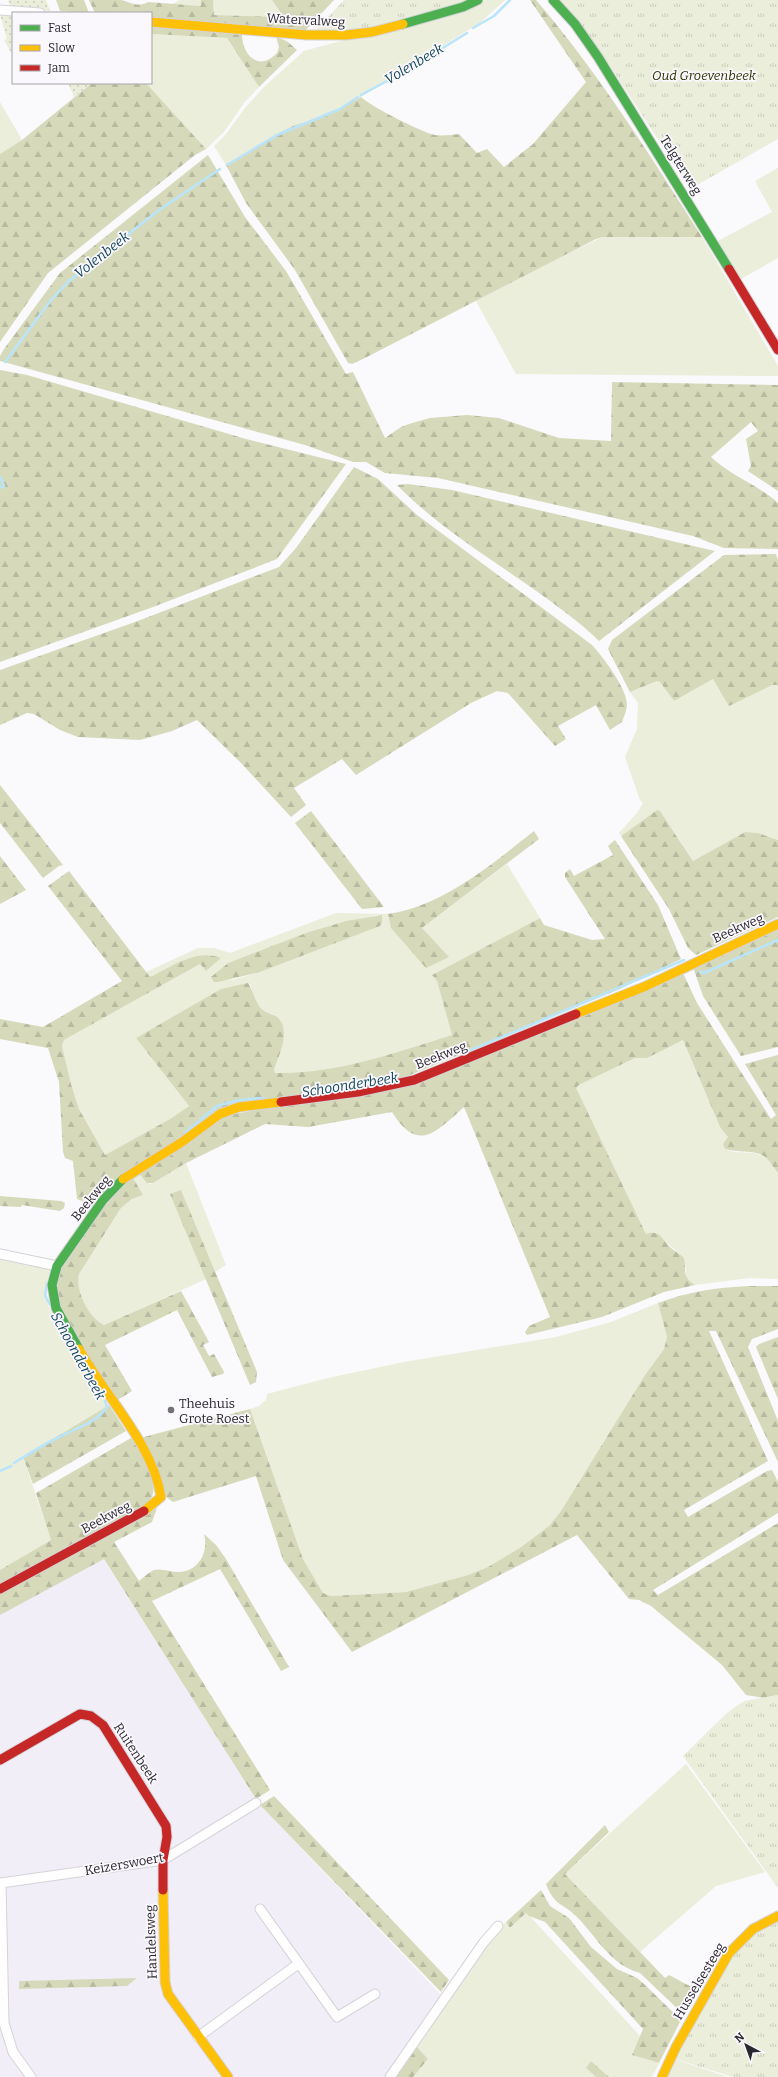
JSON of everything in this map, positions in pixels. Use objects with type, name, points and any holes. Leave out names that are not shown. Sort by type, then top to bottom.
[{"type":"street","name":"Watervalweg","points":[[152,22],[306,35],[346,35],[372,32],[423,19],[463,7],[478,0]]},
{"type":"street","name":"Telgterweg","points":[[552,0],[575,24],[598,57],[778,350]]},
{"type":"street","points":[[0,10],[27,12]]},
{"type":"street","name":"Beekweg","points":[[0,1589],[143,1512],[161,1497],[161,1488],[157,1474],[133,1433],[95,1377],[56,1308],[53,1297],[52,1285],[57,1266],[103,1200],[119,1182],[182,1142],[220,1114],[239,1107],[358,1092],[414,1080],[646,986],[778,924]]},
{"type":"street","points":[[0,1254],[57,1266]]},
{"type":"street","name":"Ruitenbeek","points":[[0,1760],[80,1714],[91,1716],[103,1725],[166,1826],[168,1838],[163,1860]]},
{"type":"street","name":"Keizerswoert","points":[[0,1883],[163,1860],[256,1803]]},
{"type":"street","name":"Handelsweg","points":[[163,1860],[165,1982],[168,1994],[228,2077]]},
{"type":"street","points":[[0,1883],[4,2023],[13,2052],[31,2077]]},
{"type":"street","points":[[260,1909],[337,2018],[374,1994]]},
{"type":"street","name":"Husselsesteeg","points":[[662,2077],[676,2047],[729,1953],[753,1929],[778,1916]]},
{"type":"street","points":[[390,2077],[484,1942],[498,1926]]},
{"type":"street","points":[[198,2037],[298,1964]]},
{"type":"shaded area","points":[[92,1541],[260,1805],[442,1996],[385,2077],[0,2077],[0,1589]]},
{"type":"green space","points":[[8,0],[46,0],[50,11],[11,8]]},
{"type":"green space","points":[[56,0],[84,0],[89,12],[74,12],[60,11]]},
{"type":"green space","points":[[89,0],[121,0],[137,5],[148,2],[201,6],[201,0],[213,0],[214,15],[284,17],[272,0],[334,0],[305,31],[152,19],[152,12],[95,12]]},
{"type":"green space","points":[[180,0],[201,0],[201,6],[172,4]]},
{"type":"green space","points":[[213,0],[272,0],[285,17],[214,15]]},
{"type":"green space","points":[[344,0],[471,0],[352,32],[316,30]]},
{"type":"green space","points":[[486,0],[505,0],[481,22],[361,97],[323,117],[308,121],[277,134],[226,165],[214,146],[226,134],[245,108],[265,86],[304,51],[480,3]]},
{"type":"green space","points":[[530,0],[536,0],[603,86],[702,237],[603,237],[596,239],[363,359],[352,364],[348,363],[295,270],[246,203],[226,165],[277,134],[295,125],[323,117],[361,97],[385,112],[428,133],[435,135],[459,134],[477,153],[487,149],[504,167],[533,144],[586,82]]},
{"type":"green space","name":"Oud Groevenbeek","points":[[559,0],[778,0],[778,139],[690,189],[611,67]]},
{"type":"green space","points":[[0,15],[12,16],[12,54],[4,40],[7,39]]},
{"type":"green space","points":[[152,26],[242,32],[244,47],[248,54],[257,61],[270,59],[277,53],[279,47],[276,36],[288,42],[297,50],[259,87],[227,38],[152,34]]},
{"type":"green space","points":[[152,34],[227,38],[259,87],[244,103],[224,132],[206,149],[147,84],[152,84]]},
{"type":"green space","points":[[68,84],[91,84],[74,97]]},
{"type":"green space","points":[[91,84],[147,84],[206,149],[195,155],[48,273],[0,342],[0,154],[22,140]]},
{"type":"green space","points":[[0,102],[22,140],[0,154]]},
{"type":"green space","points":[[208,155],[245,217],[286,271],[346,374],[353,372],[385,438],[401,427],[412,423],[430,418],[467,415],[499,418],[559,438],[611,441],[612,382],[778,385],[778,491],[748,471],[751,466],[746,439],[758,431],[751,422],[711,457],[727,470],[761,490],[778,503],[778,549],[724,548],[693,536],[438,478],[385,473],[366,462],[353,462],[305,445],[0,361],[0,356],[4,349],[60,273]]},
{"type":"green space","points":[[778,168],[778,258],[741,279],[718,241],[772,212],[755,181]]},
{"type":"green space","points":[[603,237],[702,237],[778,366],[778,376],[516,374],[476,301],[541,266]]},
{"type":"green space","points":[[0,370],[27,375],[246,439],[346,464],[277,559],[153,607],[0,662]]},
{"type":"green space","points":[[354,467],[378,479],[417,515],[592,645],[608,664],[623,689],[627,704],[622,722],[610,730],[596,705],[558,726],[566,739],[555,746],[508,693],[497,691],[471,703],[356,775],[342,759],[294,788],[306,805],[291,817],[241,763],[197,720],[172,731],[140,740],[78,737],[60,730],[34,714],[27,713],[0,725],[0,670],[135,622],[279,567],[296,548]]},
{"type":"green space","points":[[408,484],[452,490],[715,551],[599,641],[560,608],[446,528],[412,500],[397,485]]},
{"type":"green space","points":[[776,554],[778,560],[778,685],[772,685],[729,706],[713,679],[674,701],[660,682],[657,681],[630,692],[608,649],[612,640],[724,555]]},
{"type":"green space","points":[[713,679],[778,685],[778,840],[758,833],[745,832],[693,861],[676,834],[657,810],[621,836],[619,833],[637,813],[643,803],[640,800],[625,757],[637,729],[638,703],[630,692],[657,681],[660,682],[674,701]]},
{"type":"green space","points":[[0,785],[63,865],[59,866],[43,878],[0,823]]},
{"type":"green space","points":[[657,810],[660,811],[693,861],[745,832],[758,833],[778,840],[778,917],[696,955],[688,948],[669,909],[621,836]]},
{"type":"green space","points":[[311,811],[384,907],[362,909],[295,823]]},
{"type":"green space","points":[[534,831],[539,839],[422,928],[449,957],[426,968],[391,928],[388,914],[428,902],[447,893],[484,870]]},
{"type":"green space","points":[[615,840],[658,905],[681,959],[620,989],[398,1080],[239,1104],[94,1206],[77,1199],[73,1161],[65,1158],[63,1152],[59,1082],[48,1048],[0,1039],[0,1019],[43,1027],[122,981],[48,886],[69,871],[150,977],[175,964],[194,957],[203,955],[221,958],[206,971],[200,964],[64,1040],[62,1046],[71,1084],[79,1109],[105,1155],[170,1119],[189,1106],[136,1038],[221,989],[248,983],[260,1007],[277,1017],[282,1024],[284,1037],[281,1052],[274,1070],[275,1073],[321,1070],[343,1066],[387,1055],[452,1035],[437,981],[432,975],[540,918],[544,925],[592,940],[605,939],[565,877],[565,873],[570,869],[574,876],[613,855],[608,846]]},
{"type":"green space","points":[[0,856],[26,890],[0,904]]},
{"type":"green space","points":[[507,864],[540,918],[432,975],[437,981],[452,1035],[387,1055],[343,1066],[321,1070],[275,1073],[274,1071],[283,1040],[284,1028],[274,1015],[263,1010],[257,1003],[250,984],[221,990],[136,1038],[189,1106],[170,1119],[105,1155],[79,1109],[71,1084],[62,1046],[64,1040],[200,964],[206,971],[220,958],[162,971],[150,977],[146,972],[198,948],[214,948],[230,953],[336,913],[388,914],[390,925],[422,928]],"holes":[[[378,915],[382,922],[379,926],[260,972],[232,980],[211,977],[228,963],[332,925]]]},
{"type":"green space","points":[[382,915],[382,922],[380,926],[260,972],[218,982],[214,982],[211,977],[228,963],[309,932],[346,921]]},
{"type":"green space","points":[[778,927],[778,1047],[741,1056],[703,996],[693,967]]},
{"type":"green space","points":[[682,971],[697,1003],[771,1119],[776,1115],[745,1064],[778,1055],[778,1173],[762,1155],[752,1152],[725,1149],[723,1144],[728,1137],[720,1127],[683,1040],[647,1058],[635,1058],[579,1085],[576,1088],[646,1234],[658,1234],[671,1248],[684,1258],[686,1276],[695,1285],[664,1292],[602,1317],[527,1335],[525,1332],[529,1326],[550,1317],[464,1107],[436,1131],[427,1135],[419,1135],[410,1132],[401,1125],[392,1112],[308,1127],[265,1124],[186,1163],[153,1183],[147,1183],[138,1172],[221,1116],[408,1085]]},
{"type":"green space","points":[[683,1040],[720,1127],[728,1137],[725,1149],[734,1152],[754,1153],[765,1157],[778,1173],[778,1279],[749,1278],[695,1285],[690,1281],[686,1276],[685,1264],[678,1253],[664,1242],[646,1234],[576,1091],[576,1088],[579,1085],[635,1058],[642,1058]]},
{"type":"green space","points":[[186,1163],[226,1265],[215,1272],[181,1190],[190,1239],[206,1279],[104,1325],[93,1316],[84,1303],[79,1288],[79,1274],[121,1208],[132,1199],[143,1195],[132,1176],[138,1172],[150,1184]]},
{"type":"green space","points":[[132,1176],[143,1195],[132,1199],[121,1208],[79,1274],[79,1288],[84,1303],[93,1316],[104,1325],[181,1291],[209,1342],[203,1345],[209,1356],[214,1354],[224,1372],[223,1374],[212,1377],[177,1310],[105,1345],[132,1391],[116,1401],[71,1330],[57,1301],[55,1290],[57,1276],[64,1261],[74,1246],[98,1214]]},
{"type":"green space","points":[[181,1190],[257,1372],[256,1382],[250,1385],[170,1194]]},
{"type":"green space","points":[[0,1196],[61,1201],[65,1203],[64,1208],[60,1211],[22,1205],[21,1207],[0,1206]]},
{"type":"green space","points":[[0,1259],[50,1270],[46,1285],[48,1306],[78,1360],[109,1405],[23,1457],[51,1540],[0,1570]]},
{"type":"green space","points":[[749,1286],[778,1286],[778,1329],[752,1339],[748,1347],[778,1421],[778,1462],[716,1331],[709,1331],[768,1461],[684,1510],[688,1517],[767,1471],[772,1470],[778,1482],[778,1513],[653,1590],[658,1595],[778,1523],[778,1695],[764,1698],[746,1695],[722,1665],[651,1606],[639,1600],[629,1599],[577,1535],[352,1652],[283,1560],[256,1476],[173,1502],[165,1496],[140,1438],[250,1409],[303,1559],[323,1593],[331,1596],[406,1592],[468,1575],[488,1567],[521,1547],[549,1526],[561,1511],[645,1375],[664,1349],[667,1337],[658,1303],[703,1291]]},
{"type":"green space","points":[[658,1303],[667,1337],[664,1349],[645,1375],[561,1511],[549,1526],[521,1547],[488,1567],[468,1575],[406,1592],[331,1596],[323,1593],[303,1559],[250,1409],[259,1406],[266,1400],[267,1394],[328,1378],[404,1362],[556,1337],[611,1322]]},
{"type":"green space","points":[[778,1337],[778,1399],[756,1347],[759,1344]]},
{"type":"green space","points":[[109,1405],[126,1431],[33,1484],[23,1457]]},
{"type":"green space","points":[[131,1438],[141,1453],[153,1479],[154,1487],[148,1503],[0,1584],[0,1570],[51,1540],[36,1493]]},
{"type":"green space","points":[[157,1508],[152,1522],[114,1542],[139,1581],[154,1570],[160,1569],[179,1572],[186,1571],[197,1565],[205,1548],[204,1534],[216,1545],[226,1559],[289,1667],[281,1671],[220,1569],[152,1601],[270,1790],[256,1799],[104,1559],[0,1615],[0,1594]]},
{"type":"green space","points":[[778,1695],[778,1888],[683,1756],[728,1712],[744,1701]]},
{"type":"green space","points":[[686,1764],[765,1872],[716,1886],[640,1952],[565,1874]]},
{"type":"green space","points":[[274,1796],[449,1980],[441,1992],[260,1805]]},
{"type":"green space","points":[[605,1825],[609,1832],[565,1874],[665,1978],[669,1975],[697,1990],[683,2014],[640,1973],[620,1964],[612,1957],[572,1912],[556,1901],[546,1884]]},
{"type":"green space","points":[[541,1890],[550,1906],[569,1918],[591,1947],[617,1969],[637,1978],[681,2020],[659,2063],[632,2055],[643,2029],[545,1922],[529,1916],[526,1913],[510,1928],[506,1922]]},
{"type":"green space","points":[[526,1912],[641,2037],[632,2055],[659,2063],[652,2077],[609,2077],[591,2061],[587,2068],[596,2077],[413,2077],[428,2059],[415,2045],[498,1929],[506,1922],[511,1928]]},
{"type":"green space","points":[[778,1918],[778,2077],[733,2077],[675,2059],[738,1946]]},
{"type":"green space","points":[[137,1978],[127,1986],[19,1989],[19,1981]]},
{"type":"green space","points":[[415,2045],[428,2059],[413,2077],[395,2077]]},
{"type":"green space","points":[[674,2059],[728,2077],[665,2077]]},
{"type":"green space","points":[[591,2061],[609,2077],[596,2077],[586,2068]]},
{"type":"waterway","name":"Volenbeek","points":[[473,28],[494,16],[510,0]]},
{"type":"waterway","name":"Volenbeek","points":[[361,95],[402,73],[467,33]]},
{"type":"waterway","name":"Volenbeek","points":[[227,165],[277,135],[340,109],[358,97]]},
{"type":"waterway","name":"Volenbeek","points":[[5,362],[51,300],[68,282],[159,210],[220,169]]},
{"type":"waterway","name":"Volenbeek","points":[[0,477],[4,486],[0,488]]},
{"type":"waterway","name":"Schoonderbeek","points":[[700,972],[704,973],[778,940]]},
{"type":"waterway","name":"Schoonderbeek","points":[[464,1053],[684,960]]},
{"type":"waterway","name":"Schoonderbeek","points":[[329,1090],[374,1083]]},
{"type":"waterway","name":"Schoonderbeek","points":[[186,1132],[217,1106],[239,1100],[263,1098]]},
{"type":"waterway","name":"Schoonderbeek","points":[[47,1283],[45,1295],[50,1305]]},
{"type":"waterway","name":"Schoonderbeek","points":[[14,1463],[50,1441],[93,1420],[107,1407],[105,1401]]},
{"type":"waterway","name":"Schoonderbeek","points":[[0,1471],[11,1466]]},
{"type":"traffic: fast","points":[[403,24],[463,7],[478,0]]},
{"type":"traffic: fast","points":[[553,0],[575,24],[598,57],[729,269]]},
{"type":"traffic: fast","points":[[79,1349],[56,1308],[52,1285],[57,1266],[103,1200],[123,1179]]},
{"type":"traffic: slow","points":[[152,22],[307,35],[346,35],[372,32],[403,24]]},
{"type":"traffic: slow","points":[[576,1014],[646,986],[778,924]]},
{"type":"traffic: slow","points":[[123,1179],[182,1142],[220,1114],[239,1107],[281,1102]]},
{"type":"traffic: slow","points":[[79,1349],[138,1439],[156,1477],[161,1497],[144,1511]]},
{"type":"traffic: slow","points":[[163,1890],[165,1982],[168,1994],[228,2077]]},
{"type":"traffic: slow","points":[[662,2077],[676,2047],[729,1953],[753,1929],[778,1916]]},
{"type":"traffic: jam","points":[[729,269],[778,350]]},
{"type":"traffic: jam","points":[[281,1102],[358,1092],[414,1080],[576,1014]]},
{"type":"traffic: jam","points":[[0,1589],[144,1511]]},
{"type":"traffic: jam","points":[[0,1760],[80,1714],[91,1716],[103,1725],[166,1826],[167,1837],[163,1860],[163,1890]]},
{"type":"place","name":"Theehuis Grote Roest","points":[[171,1410]]}]
